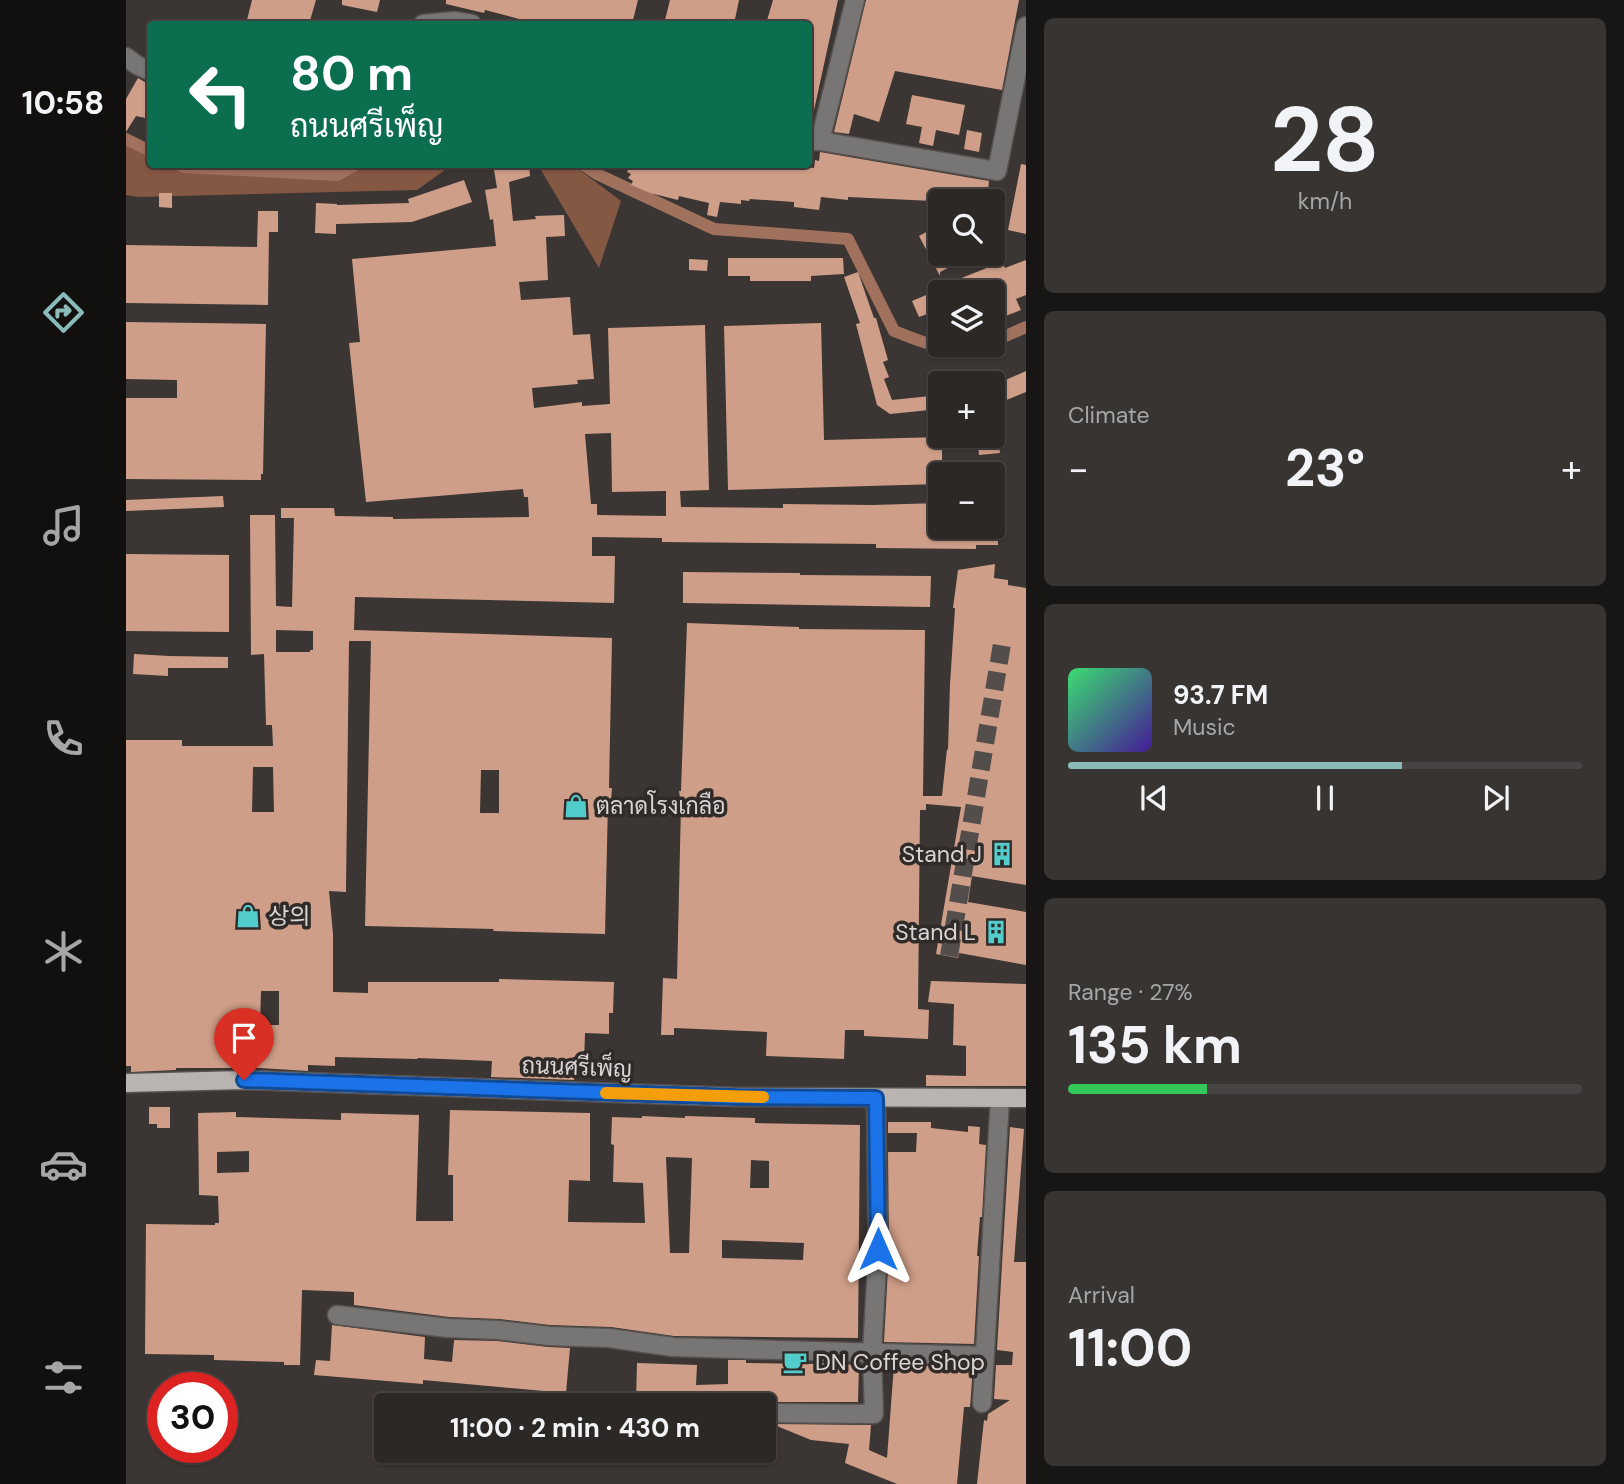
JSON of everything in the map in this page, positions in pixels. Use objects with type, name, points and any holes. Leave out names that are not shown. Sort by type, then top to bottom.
[{"type":"main road","name":"ถนนศรีเพ็ญ","points":[[126,1083],[244,1080],[735,1097],[1026,1098]]},
{"type":"street","points":[[855,0],[814,141],[997,171],[1026,26]]},
{"type":"street","points":[[126,57],[147,70]]},
{"type":"street","points":[[776,1413],[874,1413],[873,1352],[878,1249],[876,1098]]},
{"type":"street","points":[[982,1403],[1000,1098]]},
{"type":"street","points":[[337,1315],[448,1328],[498,1329],[549,1336],[609,1338],[673,1347],[985,1356]]},
{"type":"shaded area","points":[[126,142],[147,152],[147,168],[337,177],[353,168],[448,168],[417,190],[139,197],[126,195]]},
{"type":"shaded area","points":[[540,168],[577,168],[621,201],[599,268]]},
{"type":"building","points":[[252,0],[316,0],[310,21],[247,21]]},
{"type":"building","points":[[342,0],[380,0],[377,12],[342,5]]},
{"type":"building","points":[[446,0],[638,0],[633,21],[527,21],[485,10],[484,13],[446,4]]},
{"type":"building","points":[[670,0],[739,0],[735,21],[665,21]]},
{"type":"building","points":[[773,0],[838,0],[813,115],[812,21],[767,21]]},
{"type":"building","points":[[866,0],[1019,0],[1002,90],[895,71],[879,122],[854,114],[849,134],[834,132]]},
{"type":"building","points":[[138,78],[147,83],[147,118],[136,116],[126,132],[126,99]]},
{"type":"building","points":[[912,95],[965,105],[959,135],[936,130],[933,146],[919,143],[922,127],[906,124]]},
{"type":"building","points":[[967,130],[982,133],[979,152],[964,149]]},
{"type":"building","points":[[820,152],[989,181],[988,189],[928,189],[928,201],[821,197],[819,210],[794,207],[794,202],[750,199],[741,200],[741,204],[720,202],[717,217],[707,215],[709,203],[679,196],[678,200],[631,185],[633,181],[628,178],[631,174],[627,172],[628,168],[814,168],[815,160],[819,161]]},
{"type":"building","points":[[1021,164],[1026,165],[1026,234],[1008,230]]},
{"type":"building","points":[[494,168],[529,168],[530,176],[509,182],[513,221],[536,219],[535,216],[564,215],[565,236],[546,237],[548,280],[519,282],[521,300],[570,297],[573,335],[590,334],[594,379],[577,380],[578,384],[532,388],[534,408],[582,402],[582,406],[610,404],[608,328],[705,325],[709,490],[680,491],[681,507],[783,508],[783,504],[928,503],[928,539],[998,539],[998,545],[976,545],[976,549],[876,548],[876,544],[662,542],[662,538],[592,537],[592,556],[615,556],[614,603],[355,597],[354,630],[612,638],[609,788],[612,788],[611,802],[608,802],[605,934],[365,926],[371,641],[349,641],[346,892],[329,891],[333,934],[333,992],[368,993],[368,982],[499,982],[499,979],[614,982],[609,1034],[585,1033],[584,1064],[575,1064],[574,1080],[491,1077],[492,1061],[418,1058],[335,1057],[335,1066],[308,1065],[308,1071],[176,1068],[131,1072],[131,1066],[126,1066],[126,740],[182,740],[182,746],[273,746],[272,725],[266,725],[264,654],[251,655],[250,515],[275,515],[276,606],[292,607],[294,518],[281,518],[281,508],[334,508],[335,516],[393,519],[529,517],[528,497],[524,497],[523,489],[366,502],[349,343],[360,342],[352,259],[496,246],[493,219],[490,220],[485,190],[497,188]],"holes":[[[611,433],[612,492],[666,491],[666,516],[597,515],[597,504],[591,504],[585,434]],[[276,630],[313,631],[313,650],[310,652],[276,652]],[[253,767],[273,767],[274,812],[252,812]],[[481,770],[499,770],[499,813],[480,813]],[[261,991],[279,991],[279,1025],[260,1025]]]},
{"type":"building","points":[[464,180],[472,202],[412,222],[336,224],[336,234],[315,233],[316,203],[409,203],[408,199]]},
{"type":"building","points":[[159,193],[172,193],[172,208],[159,207]]},
{"type":"building","points":[[258,211],[278,211],[278,232],[269,232],[268,305],[126,303],[126,245],[257,247]]},
{"type":"building","points":[[928,231],[928,253],[919,236]]},
{"type":"building","points":[[728,258],[843,258],[844,274],[811,276],[811,281],[750,281],[750,276],[728,276]]},
{"type":"building","points":[[689,259],[708,260],[707,271],[689,270]]},
{"type":"building","points":[[1026,260],[1026,295],[1016,299],[1021,310],[1005,316],[1005,280],[956,280],[992,266],[1005,268]]},
{"type":"building","points":[[935,266],[952,266],[940,272],[940,276]]},
{"type":"building","points":[[858,272],[876,318],[888,360],[883,362],[889,377],[884,379],[892,400],[928,396],[928,410],[890,414],[877,405],[856,324],[860,323],[844,277]]},
{"type":"building","points":[[928,294],[928,314],[919,317],[912,301]]},
{"type":"building","points":[[126,322],[266,324],[261,480],[126,479],[126,398],[177,398],[177,380],[126,379]]},
{"type":"building","points":[[821,323],[824,440],[928,437],[928,448],[942,448],[942,462],[928,462],[928,484],[728,490],[724,326]]},
{"type":"building","points":[[1026,371],[1026,392],[1005,401],[1005,380]]},
{"type":"building","points":[[978,448],[999,448],[1000,453],[979,455]]},
{"type":"building","points":[[223,496],[224,507],[126,511],[126,500]]},
{"type":"building","points":[[126,554],[229,555],[229,632],[126,631]]},
{"type":"building","points":[[995,564],[994,578],[1008,580],[1008,585],[1026,588],[1026,885],[972,876],[968,902],[1026,912],[1026,965],[959,953],[958,958],[936,954],[961,807],[926,804],[926,810],[920,810],[918,1009],[929,1010],[928,1039],[864,1036],[864,1030],[845,1030],[844,1059],[766,1056],[767,1032],[674,1028],[674,1035],[661,1035],[663,978],[677,979],[681,805],[679,791],[687,623],[799,629],[925,630],[923,796],[942,796],[948,750],[953,608],[958,570]]},
{"type":"building","points":[[683,572],[931,576],[930,607],[683,603]]},
{"type":"building","points":[[134,654],[228,657],[228,668],[168,668],[168,676],[133,674]]},
{"type":"building","points":[[931,981],[1026,984],[1026,1086],[926,1086],[926,1075],[966,1076],[966,1046],[953,1045],[954,1004],[928,1002]]},
{"type":"building","points":[[149,1107],[170,1107],[170,1128],[157,1128],[157,1124],[149,1124]]},
{"type":"building","points":[[450,1110],[590,1113],[590,1181],[569,1180],[568,1222],[645,1223],[643,1183],[613,1182],[612,1117],[755,1118],[755,1123],[860,1125],[858,1338],[674,1336],[611,1327],[449,1317],[354,1305],[354,1292],[302,1290],[300,1365],[214,1360],[214,1355],[145,1354],[146,1224],[219,1223],[218,1196],[199,1195],[198,1113],[236,1112],[236,1117],[341,1120],[341,1113],[419,1115],[416,1221],[453,1221],[453,1175],[448,1175]],"holes":[[[249,1151],[249,1172],[217,1173],[217,1152]],[[666,1157],[692,1158],[689,1253],[670,1253]],[[751,1160],[769,1161],[769,1188],[750,1188]],[[722,1240],[804,1243],[803,1260],[722,1258]]]},
{"type":"building","points":[[888,1122],[931,1122],[931,1128],[968,1132],[968,1126],[980,1127],[979,1144],[986,1145],[977,1256],[974,1344],[884,1342],[889,1250],[888,1152],[916,1152],[917,1133],[888,1133]]},
{"type":"building","points":[[1010,1127],[1024,1129],[1014,1262],[1026,1262],[1026,1484],[977,1484],[984,1420],[987,1421],[988,1414],[1010,1400],[994,1399],[996,1365],[1012,1365],[1013,1352],[997,1350]]},
{"type":"building","points":[[332,1325],[425,1337],[424,1359],[452,1362],[454,1340],[570,1348],[566,1393],[423,1380],[423,1384],[314,1375],[316,1360],[330,1361]]},
{"type":"building","points":[[728,1360],[746,1360],[746,1363],[859,1365],[858,1402],[776,1402],[776,1393],[636,1393],[637,1363],[697,1365],[696,1385],[728,1384]]},
{"type":"building","points":[[894,1365],[973,1367],[970,1407],[964,1407],[957,1484],[897,1484],[845,1463],[849,1444],[811,1440],[776,1424],[871,1425],[869,1450],[887,1458]]},
{"type":"waterway","points":[[126,139],[147,150]]},
{"type":"waterway","points":[[203,168],[337,175],[350,168]]},
{"type":"waterway","points":[[588,168],[714,229],[848,239],[894,331],[928,344]]},
{"type":"waterway","points":[[1005,336],[1026,327]]},
{"type":"tunnel","points":[[949,956],[1003,638]]},
{"type":"slow traffic","points":[[606,1093],[763,1097]]},
{"type":"place","name":"ตลาดโรงเกลือ","points":[[576,806]]},
{"type":"place","name":"Stand J","points":[[1002,854]]},
{"type":"place","name":"상의","points":[[248,916]]},
{"type":"place","name":"Stand L","points":[[996,932]]},
{"type":"place","name":"DN Coffee Shop","points":[[795,1362]]},
{"type":"route","points":[[244,1080],[735,1097],[876,1098],[878,1249]]}]
